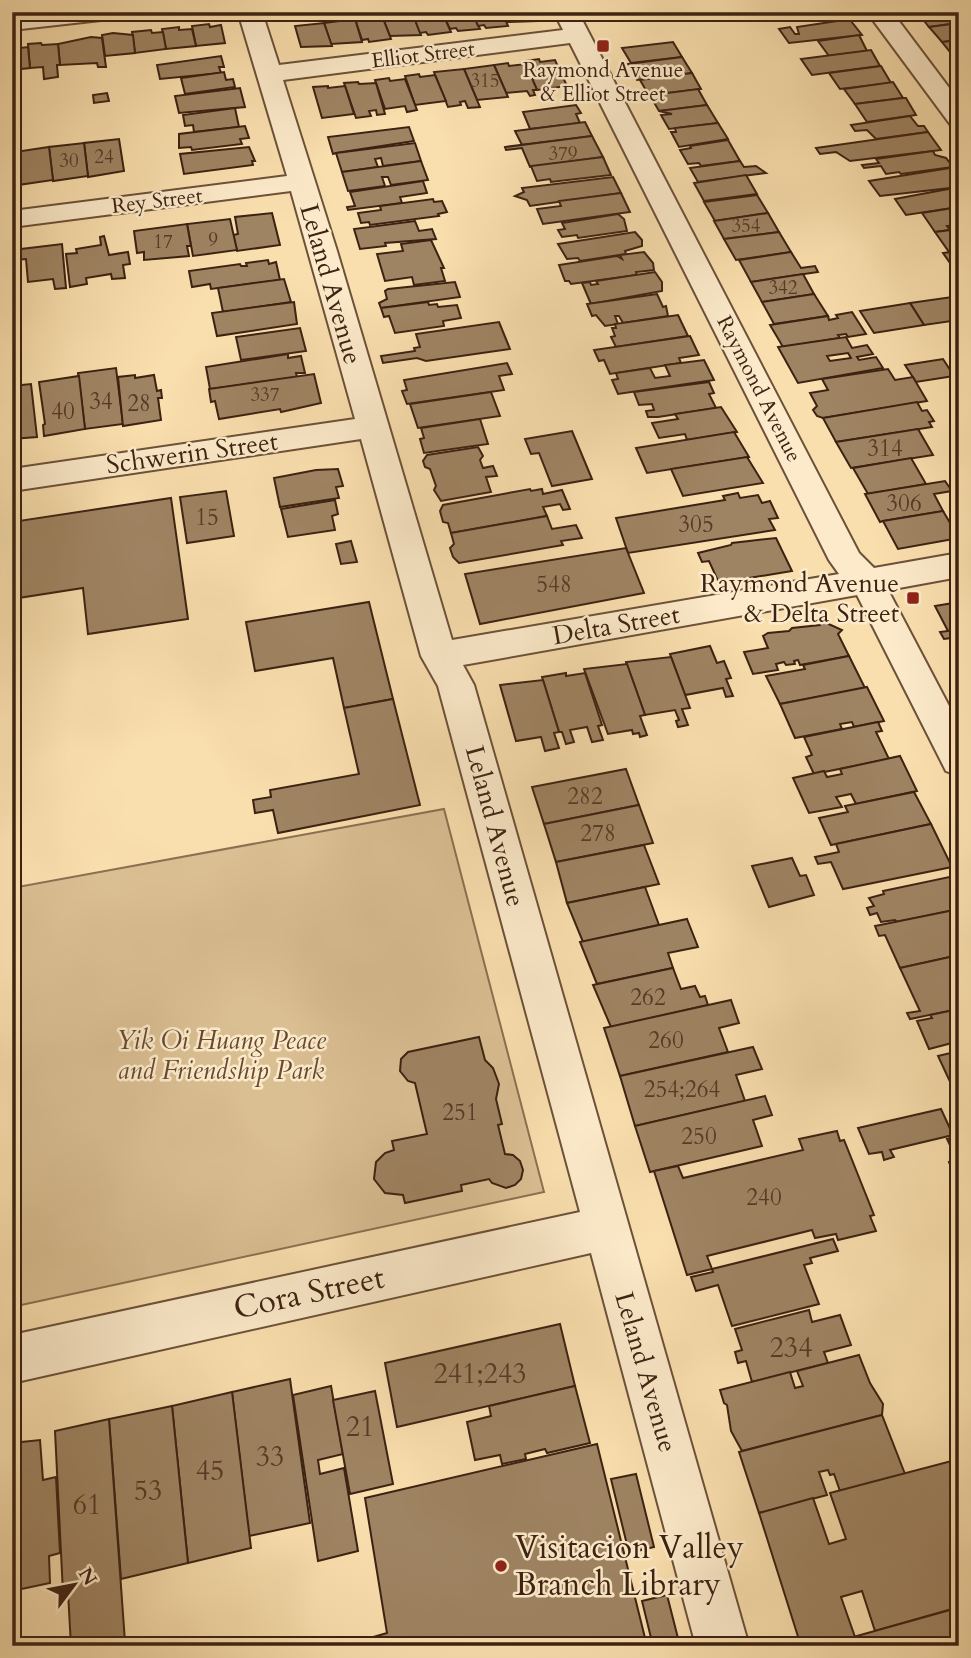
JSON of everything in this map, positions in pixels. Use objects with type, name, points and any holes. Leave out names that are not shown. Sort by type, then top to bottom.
[{"type":"street","points":[[12,23],[110,12]]},
{"type":"street","name":"Leland Avenue","points":[[250,12],[439,656],[456,685],[723,1646]]},
{"type":"street","points":[[879,12],[959,119]]},
{"type":"street","name":"Elliot Street","points":[[269,74],[572,24]]},
{"type":"street","name":"Raymond Avenue","points":[[572,24],[846,560],[867,582],[959,761]]},
{"type":"street","name":"Rey Street","points":[[12,219],[302,182]]},
{"type":"street","name":"Schwerin Street","points":[[12,480],[371,427]]},
{"type":"street","name":"Delta Street","points":[[439,656],[959,565]]},
{"type":"street","name":"Cora Street","points":[[12,1359],[606,1228]]},
{"type":"green space","name":"Yik Oi Huang Peace and Friendship Park","points":[[444,809],[544,1192],[12,1307],[12,888]]},
{"type":"building","points":[[412,12],[421,35],[390,36],[382,16]]},
{"type":"building","points":[[412,12],[442,12],[451,32],[428,35],[426,32],[420,33]]},
{"type":"building","points":[[442,12],[472,12],[480,29],[450,29]]},
{"type":"building","points":[[472,12],[502,12],[508,26],[478,26]]},
{"type":"building","points":[[502,12],[532,12],[537,21],[507,22]]},
{"type":"building","points":[[917,12],[959,12],[959,23],[929,27]]},
{"type":"building","points":[[378,13],[382,16],[391,39],[369,42],[368,39],[362,40],[355,19]]},
{"type":"building","points":[[847,16],[862,35],[789,43],[779,29],[790,27],[795,34],[799,34],[797,27],[844,20],[842,17]]},
{"type":"building","points":[[355,19],[362,42],[331,44],[324,23]]},
{"type":"building","points":[[324,23],[332,46],[301,47],[295,26]]},
{"type":"building","points":[[959,23],[959,40],[942,42],[929,27]]},
{"type":"building","points":[[209,24],[210,27],[221,25],[225,43],[196,46],[192,26]]},
{"type":"building","points":[[179,27],[179,30],[192,29],[196,46],[166,49],[162,29]]},
{"type":"building","points":[[151,30],[152,33],[163,32],[166,49],[135,53],[132,32]]},
{"type":"building","points":[[102,35],[133,35],[135,53],[105,56]]},
{"type":"building","points":[[859,35],[867,51],[829,56],[818,41]]},
{"type":"building","points":[[91,37],[102,38],[106,67],[98,67],[97,63],[60,65],[58,44]]},
{"type":"building","points":[[959,40],[959,57],[954,57],[942,42]]},
{"type":"building","points":[[673,42],[682,57],[631,63],[622,48]]},
{"type":"building","points":[[28,44],[58,44],[58,77],[44,79],[43,67],[30,68]]},
{"type":"building","points":[[28,47],[30,68],[12,70],[12,49]]},
{"type":"building","points":[[871,50],[880,66],[812,75],[801,59]]},
{"type":"building","points":[[221,56],[224,67],[219,67],[221,73],[160,79],[157,65]]},
{"type":"building","points":[[682,57],[692,73],[637,80],[628,64]]},
{"type":"building","points":[[539,59],[540,62],[555,60],[567,86],[537,90],[524,61]]},
{"type":"building","points":[[508,63],[509,66],[526,64],[537,90],[533,90],[535,95],[530,96],[527,91],[506,93],[494,65]]},
{"type":"building","points":[[494,65],[508,97],[477,100],[464,69]]},
{"type":"building","points":[[881,66],[891,83],[840,89],[829,73]]},
{"type":"building","points":[[464,69],[480,107],[468,108],[465,101],[460,102],[461,105],[448,107],[434,72]]},
{"type":"building","points":[[224,72],[226,80],[233,79],[235,87],[185,94],[181,78]]},
{"type":"building","points":[[692,73],[701,89],[668,93],[666,90],[647,92],[640,80]]},
{"type":"building","points":[[419,74],[420,77],[435,75],[446,101],[415,105],[405,76]]},
{"type":"building","points":[[389,78],[390,81],[405,79],[417,110],[407,112],[405,106],[385,109],[375,80]]},
{"type":"building","points":[[893,82],[903,98],[855,104],[844,89]]},
{"type":"building","points":[[344,83],[376,83],[385,114],[377,115],[376,110],[369,111],[371,116],[356,118]]},
{"type":"building","points":[[345,86],[354,114],[322,118],[313,87]]},
{"type":"building","points":[[240,88],[245,107],[179,113],[175,96]]},
{"type":"building","points":[[698,89],[707,105],[659,111],[652,99],[662,97],[661,90],[668,93]]},
{"type":"building","points":[[107,93],[109,101],[94,103],[93,95]]},
{"type":"building","points":[[906,98],[916,115],[867,122],[855,104]]},
{"type":"building","points":[[576,105],[581,113],[576,114],[580,123],[530,129],[523,112]]},
{"type":"building","points":[[707,105],[718,123],[669,129],[661,115],[672,114],[659,111]]},
{"type":"building","points":[[235,108],[239,127],[194,132],[193,125],[185,126],[183,115]]},
{"type":"building","points":[[910,116],[918,126],[924,126],[928,132],[876,139],[867,130],[855,131],[851,125]]},
{"type":"building","points":[[585,122],[592,136],[522,145],[515,131]]},
{"type":"building","points":[[718,123],[728,139],[679,147],[671,132],[676,132],[675,128]]},
{"type":"building","points":[[245,126],[249,138],[240,139],[242,144],[192,150],[191,147],[179,148],[179,134]]},
{"type":"building","points":[[409,127],[414,141],[333,154],[328,137]]},
{"type":"building","points":[[928,132],[941,150],[850,161],[836,152],[820,154],[816,148]]},
{"type":"building","points":[[592,136],[603,157],[530,167],[522,148],[506,150],[505,147]]},
{"type":"building","points":[[119,139],[124,171],[88,177],[84,143]]},
{"type":"building","points":[[728,140],[740,161],[701,166],[699,163],[688,164],[680,150],[691,148],[690,146]]},
{"type":"building","points":[[84,143],[88,176],[53,181],[49,147]]},
{"type":"building","points":[[415,143],[421,161],[383,166],[381,158],[375,159],[378,167],[342,172],[336,153]]},
{"type":"building","points":[[12,144],[17,176],[14,176],[15,187],[12,187]]},
{"type":"building","points":[[49,147],[53,180],[18,185],[15,152]]},
{"type":"building","points":[[249,147],[255,161],[252,161],[253,165],[184,174],[180,154]]},
{"type":"building","points":[[933,151],[935,155],[946,158],[953,167],[886,174],[881,166],[864,168],[862,165],[879,163],[876,159]]},
{"type":"building","points":[[603,157],[611,175],[551,182],[550,179],[537,181],[531,166]]},
{"type":"building","points":[[421,161],[428,180],[391,185],[388,177],[382,177],[385,186],[348,191],[342,172]]},
{"type":"building","points":[[740,161],[744,167],[756,166],[766,173],[698,182],[690,168]]},
{"type":"building","points":[[956,167],[959,171],[959,174],[955,175],[959,178],[959,187],[880,196],[869,181]]},
{"type":"building","points":[[746,175],[757,194],[704,201],[694,183]]},
{"type":"building","points":[[613,177],[621,193],[530,206],[527,200],[515,196],[524,192],[522,188]]},
{"type":"building","points":[[423,181],[427,193],[400,197],[402,203],[348,210],[347,207],[355,206],[350,192]]},
{"type":"building","points":[[959,187],[959,207],[906,215],[895,199]]},
{"type":"building","points":[[621,193],[630,212],[543,224],[537,209],[561,206],[559,201]]},
{"type":"building","points":[[757,195],[768,213],[715,221],[704,202]]},
{"type":"building","points":[[433,199],[434,202],[442,201],[447,212],[438,214],[439,216],[370,225],[369,222],[361,223],[358,213],[381,210],[380,206]]},
{"type":"building","points":[[959,207],[959,229],[956,225],[947,226],[950,230],[935,232],[922,213]]},
{"type":"building","points":[[272,213],[280,245],[237,251],[233,235],[238,234],[235,217]]},
{"type":"building","points":[[768,213],[779,232],[724,239],[714,221]]},
{"type":"building","points":[[618,214],[624,219],[627,231],[578,238],[577,235],[562,237],[558,230],[565,229],[562,223]]},
{"type":"building","points":[[230,219],[237,250],[193,256],[187,224]]},
{"type":"building","points":[[415,221],[419,231],[432,229],[436,239],[385,243],[386,246],[360,249],[354,229]]},
{"type":"building","points":[[187,224],[191,246],[187,246],[189,256],[144,260],[144,252],[137,253],[134,231]]},
{"type":"building","points":[[959,229],[959,251],[949,252],[935,232]]},
{"type":"building","points":[[635,232],[642,240],[642,246],[625,251],[626,254],[580,261],[578,258],[567,259],[558,244]]},
{"type":"building","points":[[779,232],[791,252],[736,260],[724,239]]},
{"type":"building","points":[[104,236],[109,255],[128,252],[130,264],[123,265],[125,278],[112,279],[111,274],[86,278],[87,284],[70,287],[66,254],[77,253],[76,249],[101,245],[100,237]]},
{"type":"building","points":[[431,240],[444,268],[441,268],[445,281],[414,285],[412,277],[385,281],[377,254],[403,251],[401,244]]},
{"type":"building","points":[[62,244],[66,288],[55,289],[53,279],[28,282],[26,259],[13,260],[13,250]]},
{"type":"building","points":[[959,251],[959,273],[957,273],[943,253]]},
{"type":"building","points":[[644,252],[653,263],[654,270],[636,272],[637,275],[571,284],[565,281],[559,265],[617,256],[622,259],[620,255]]},
{"type":"building","points":[[791,252],[801,268],[815,266],[818,272],[751,282],[739,260]]},
{"type":"building","points":[[268,260],[269,264],[276,262],[280,280],[211,289],[210,284],[192,287],[189,271],[240,264],[247,266],[246,263]]},
{"type":"building","points":[[655,272],[662,282],[662,291],[591,304],[582,283],[598,284],[596,281]]},
{"type":"building","points":[[803,274],[814,294],[762,302],[751,282]]},
{"type":"building","points":[[284,279],[291,302],[223,312],[218,288]]},
{"type":"building","points":[[455,282],[460,297],[381,308],[379,303],[387,299],[385,291],[388,289]]},
{"type":"building","points":[[657,294],[663,307],[666,306],[668,316],[623,323],[619,316],[615,316],[618,324],[605,326],[596,315],[592,316],[587,304]]},
{"type":"building","points":[[814,294],[828,316],[774,324],[762,302]]},
{"type":"building","points":[[952,297],[959,307],[959,320],[924,325],[910,303]]},
{"type":"building","points":[[294,302],[297,324],[217,336],[212,313]]},
{"type":"building","points":[[428,302],[429,305],[437,304],[438,307],[457,305],[461,318],[443,321],[444,326],[395,333],[389,316],[384,317],[381,308]]},
{"type":"building","points":[[910,303],[924,325],[874,333],[860,311]]},
{"type":"building","points":[[852,312],[866,334],[848,337],[846,334],[838,335],[840,338],[783,347],[770,325],[828,316],[829,320],[838,318],[836,315]]},
{"type":"building","points":[[678,315],[688,336],[616,347],[611,337],[615,336],[612,328],[616,328],[615,324]]},
{"type":"building","points":[[499,322],[510,349],[426,361],[417,358],[383,363],[381,356],[415,351],[414,348],[420,347],[416,334]]},
{"type":"building","points":[[300,328],[306,351],[241,360],[236,337]]},
{"type":"building","points":[[690,336],[699,355],[679,358],[681,363],[610,374],[604,360],[599,361],[594,350]]},
{"type":"building","points":[[846,337],[852,348],[867,345],[873,354],[857,357],[859,360],[876,357],[883,368],[798,383],[778,347]],"holes":[[[848,353],[851,358],[830,361],[827,356]]]},
{"type":"building","points":[[288,354],[288,358],[301,356],[305,373],[296,373],[297,377],[210,389],[206,367]]},
{"type":"building","points":[[943,359],[954,376],[916,382],[905,365]]},
{"type":"building","points":[[704,360],[714,380],[618,394],[612,380],[618,379],[616,373],[650,368],[655,378],[670,376],[665,365]]},
{"type":"building","points":[[507,363],[512,374],[499,376],[504,390],[407,404],[402,391],[407,390],[404,380]]},
{"type":"building","points":[[116,368],[123,424],[85,429],[78,373]]},
{"type":"building","points":[[888,369],[895,380],[913,377],[927,401],[823,418],[817,416],[813,410],[817,406],[810,393],[828,390],[822,379]]},
{"type":"building","points":[[314,374],[321,403],[281,412],[280,409],[219,419],[215,401],[211,402],[209,389]]},
{"type":"building","points":[[135,375],[135,378],[154,375],[157,391],[161,390],[162,398],[158,398],[161,420],[123,426],[118,377]]},
{"type":"building","points":[[79,376],[85,429],[44,436],[45,424],[39,382]]},
{"type":"building","points":[[709,382],[714,393],[709,394],[716,408],[658,417],[648,417],[646,411],[654,410],[652,404],[639,405],[634,392]]},
{"type":"building","points":[[31,384],[37,437],[12,439],[12,386]]},
{"type":"building","points":[[491,392],[500,416],[418,428],[410,404]]},
{"type":"building","points":[[917,402],[922,411],[927,410],[934,421],[929,422],[932,427],[836,442],[823,418]]},
{"type":"building","points":[[721,407],[737,432],[687,440],[685,434],[659,438],[652,423],[678,419],[675,414]]},
{"type":"building","points":[[480,419],[488,444],[424,453],[420,439],[424,438],[421,428]]},
{"type":"building","points":[[918,429],[933,455],[851,468],[836,442]]},
{"type":"building","points":[[572,431],[592,479],[552,486],[539,453],[531,454],[525,439]]},
{"type":"building","points":[[734,432],[749,457],[647,473],[636,448]]},
{"type":"building","points":[[478,447],[483,456],[480,460],[483,468],[493,466],[497,476],[486,477],[491,492],[441,501],[434,490],[436,486],[430,469],[425,467],[423,461],[427,455]]},
{"type":"building","points":[[747,457],[763,483],[683,496],[671,469]]},
{"type":"building","points":[[911,458],[926,484],[868,494],[853,468]]},
{"type":"building","points":[[338,469],[343,486],[336,487],[339,498],[280,507],[274,478]]},
{"type":"building","points":[[945,481],[952,491],[934,494],[943,511],[880,522],[865,494]]},
{"type":"building","points":[[542,489],[543,494],[562,490],[570,509],[563,510],[560,504],[543,507],[547,516],[451,533],[448,523],[443,522],[440,511],[443,505]]},
{"type":"building","points":[[226,491],[234,536],[187,543],[180,497]]},
{"type":"building","points":[[738,493],[740,498],[758,495],[762,503],[770,501],[778,518],[769,519],[775,530],[628,553],[616,518],[725,500],[723,496]]},
{"type":"building","points":[[171,498],[188,619],[88,634],[83,588],[12,599],[12,522]]},
{"type":"building","points":[[335,500],[338,514],[332,516],[335,530],[288,537],[281,509]]},
{"type":"building","points":[[943,511],[959,538],[898,549],[883,521]]},
{"type":"building","points":[[547,516],[552,529],[576,525],[582,538],[561,541],[563,545],[459,563],[453,557],[450,548],[454,544],[451,533]]},
{"type":"building","points":[[776,538],[792,571],[719,583],[709,561],[702,562],[698,553],[732,543]]},
{"type":"building","points":[[351,541],[357,562],[341,564],[336,544]]},
{"type":"building","points":[[626,548],[644,593],[480,624],[465,574]]},
{"type":"building","points":[[369,602],[393,699],[344,708],[333,658],[255,671],[246,622]]},
{"type":"building","points":[[959,602],[959,637],[944,639],[940,632],[948,631],[935,606]]},
{"type":"building","points":[[822,621],[842,630],[838,634],[849,656],[800,665],[798,660],[794,661],[795,664],[786,665],[784,662],[776,664],[778,670],[753,674],[744,652],[768,648],[763,636],[792,628],[820,625]]},
{"type":"building","points":[[710,646],[717,663],[724,661],[731,678],[726,679],[733,696],[726,697],[723,688],[685,695],[670,654]]},
{"type":"building","points":[[849,656],[865,688],[780,704],[766,676],[805,669],[803,665]]},
{"type":"building","points":[[671,657],[690,708],[682,709],[688,725],[678,727],[676,721],[679,720],[675,710],[645,715],[626,662]]},
{"type":"building","points":[[627,664],[645,715],[640,716],[647,735],[640,737],[639,733],[633,734],[632,730],[608,734],[584,669]]},
{"type":"building","points":[[566,673],[566,676],[585,673],[602,725],[598,726],[603,740],[592,742],[587,727],[570,730],[574,742],[566,744],[562,732],[559,732],[542,677]]},
{"type":"building","points":[[543,680],[559,732],[554,733],[559,748],[545,751],[541,737],[516,741],[500,685]]},
{"type":"building","points":[[867,687],[884,721],[854,727],[852,722],[840,724],[842,729],[795,738],[780,704]]},
{"type":"building","points":[[393,699],[420,805],[278,833],[273,810],[255,813],[253,800],[271,797],[270,790],[359,774],[344,708]]},
{"type":"building","points":[[878,722],[882,731],[876,732],[889,759],[814,774],[806,757],[812,755],[804,737]]},
{"type":"building","points":[[900,756],[917,791],[856,804],[851,794],[836,797],[842,807],[809,813],[793,778],[824,771],[827,777],[842,774],[840,769]]},
{"type":"building","points":[[626,769],[639,805],[544,824],[532,787]]},
{"type":"building","points":[[914,792],[931,824],[831,845],[819,818],[848,812],[845,806]]},
{"type":"building","points":[[639,805],[653,843],[556,862],[544,824]]},
{"type":"building","points":[[931,824],[952,867],[843,889],[831,862],[818,864],[815,857],[839,852],[836,844]]},
{"type":"building","points":[[644,845],[659,884],[567,903],[556,862]]},
{"type":"building","points":[[792,858],[800,876],[806,875],[814,895],[769,907],[752,866]]},
{"type":"building","points":[[954,876],[959,884],[959,909],[897,922],[881,922],[877,913],[870,915],[867,908],[874,906],[869,898],[884,894],[883,891]]},
{"type":"building","points":[[645,887],[659,925],[583,942],[567,903]]},
{"type":"building","points":[[959,909],[959,955],[900,968],[885,935],[879,936],[875,926]]},
{"type":"building","points":[[687,919],[698,947],[668,953],[673,968],[597,984],[580,942]]},
{"type":"building","points":[[959,955],[959,1009],[910,1019],[907,1013],[920,1011],[900,968]]},
{"type":"building","points":[[673,968],[681,989],[695,986],[700,997],[705,996],[708,1005],[611,1027],[593,985]]},
{"type":"building","points":[[731,1000],[739,1023],[719,1028],[728,1052],[620,1076],[604,1028]]},
{"type":"building","points":[[959,1009],[959,1051],[956,1052],[952,1043],[929,1049],[917,1021],[932,1018],[930,1015]]},
{"type":"building","points":[[479,1037],[485,1060],[493,1068],[499,1084],[496,1099],[502,1124],[498,1125],[505,1154],[513,1155],[520,1161],[523,1170],[521,1179],[506,1188],[492,1183],[489,1179],[461,1185],[462,1191],[405,1203],[403,1195],[385,1193],[374,1179],[376,1162],[385,1153],[394,1150],[392,1141],[427,1134],[415,1083],[408,1081],[400,1071],[401,1059],[408,1052]]},
{"type":"building","points":[[753,1047],[762,1069],[736,1075],[745,1101],[635,1126],[620,1076]]},
{"type":"building","points":[[959,1051],[959,1101],[938,1056]]},
{"type":"building","points":[[765,1096],[772,1115],[753,1120],[762,1146],[650,1172],[635,1126]]},
{"type":"building","points":[[941,1109],[953,1135],[890,1150],[894,1157],[884,1160],[882,1152],[869,1154],[858,1128]]},
{"type":"building","points":[[837,1131],[840,1141],[844,1140],[874,1215],[870,1216],[876,1231],[838,1240],[836,1234],[815,1238],[812,1230],[707,1256],[712,1269],[687,1275],[654,1171],[678,1166],[683,1178],[803,1150],[799,1139]]},
{"type":"building","points":[[959,1136],[959,1168],[952,1170],[949,1162],[957,1160],[947,1139]]},
{"type":"building","points":[[833,1239],[838,1251],[810,1258],[812,1263],[804,1265],[819,1304],[732,1326],[718,1285],[696,1291],[691,1277],[713,1272],[712,1269]]},
{"type":"building","points":[[809,1310],[812,1322],[840,1315],[851,1345],[824,1352],[828,1363],[752,1382],[746,1361],[738,1363],[735,1352],[742,1350],[735,1329]]},
{"type":"building","points":[[560,1324],[575,1386],[397,1427],[385,1363]]},
{"type":"building","points":[[859,1355],[870,1383],[883,1404],[882,1415],[742,1451],[731,1431],[727,1405],[720,1390],[790,1372],[795,1388],[803,1386],[797,1371]]},
{"type":"building","points":[[290,1379],[310,1523],[249,1536],[232,1392]]},
{"type":"building","points":[[331,1386],[343,1454],[318,1460],[320,1474],[344,1468],[358,1551],[318,1561],[293,1395]]},
{"type":"building","points":[[575,1386],[590,1443],[547,1453],[545,1449],[525,1454],[526,1459],[502,1464],[500,1455],[475,1460],[467,1422],[491,1416],[489,1406]]},
{"type":"building","points":[[375,1391],[393,1484],[350,1494],[333,1400]]},
{"type":"building","points":[[232,1392],[251,1548],[188,1563],[172,1406]]},
{"type":"building","points":[[172,1406],[188,1563],[121,1579],[109,1419]]},
{"type":"building","points":[[882,1415],[905,1474],[840,1491],[834,1474],[830,1475],[828,1470],[819,1472],[827,1495],[759,1513],[739,1452]]},
{"type":"building","points":[[109,1419],[125,1642],[108,1646],[71,1646],[68,1592],[63,1593],[55,1431]]},
{"type":"building","points":[[40,1440],[43,1480],[56,1477],[60,1553],[49,1556],[50,1583],[12,1591],[12,1443]]},
{"type":"building","name":"Visitacion Valley Branch Library","points":[[597,1444],[647,1646],[372,1646],[370,1638],[387,1633],[365,1498]]},
{"type":"building","points":[[959,1459],[959,1607],[875,1631],[862,1591],[841,1597],[855,1637],[821,1646],[801,1646],[759,1513],[813,1498],[829,1544],[846,1539],[830,1493]]},
{"type":"building","points":[[636,1474],[654,1547],[629,1553],[611,1479]]},
{"type":"building","points":[[667,1595],[680,1646],[653,1646],[642,1601]]},
{"type":"building","points":[[950,1610],[959,1634],[959,1646],[821,1646]]},
{"type":"place","name":"Raymond Avenue & Elliot Street","points":[[603,46]]},
{"type":"place","name":"Raymond Avenue & Delta Street","points":[[913,598]]},
{"type":"place","name":"Visitacion Valley Branch Library","points":[[501,1566]]}]
